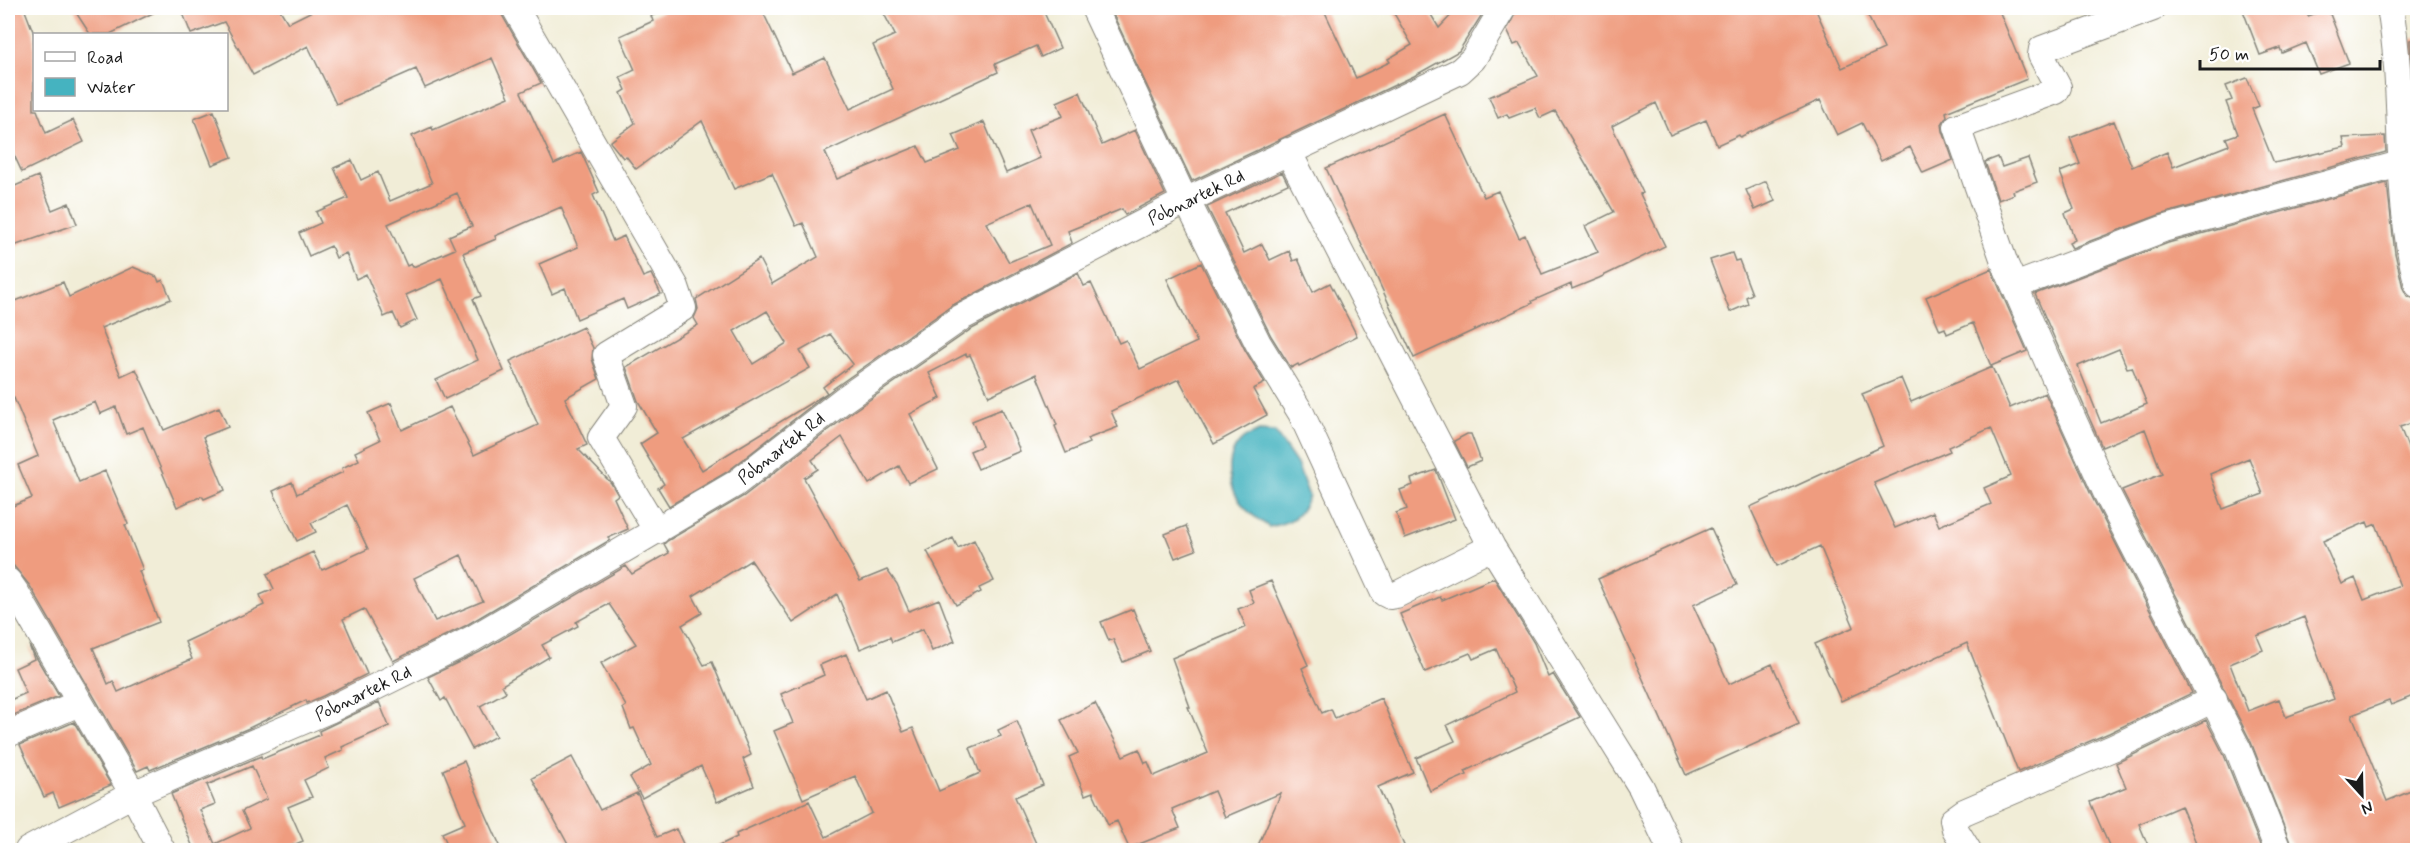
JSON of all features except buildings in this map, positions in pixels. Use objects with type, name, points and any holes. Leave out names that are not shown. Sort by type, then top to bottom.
[{"type":"street","points":[[515,8],[676,287],[683,308],[606,355],[624,406],[601,438],[657,531]]},
{"type":"street","points":[[1094,8],[1186,201],[1258,343],[1301,413],[1384,593],[1390,596],[1396,595],[1492,547]]},
{"type":"street","name":"Pobnartek Rd","points":[[28,850],[133,794],[329,710],[472,639],[735,484],[843,400],[962,317],[1186,201],[1460,71],[1473,59],[1503,8]]},
{"type":"street","points":[[2153,8],[2042,48],[2041,56],[2058,87],[2056,91],[1957,127],[2015,286],[2105,490],[2214,699],[2238,749],[2278,850]]},
{"type":"street","points":[[2390,8],[2400,119],[2400,164],[2418,285]]},
{"type":"street","points":[[1288,151],[1492,547],[1641,787],[1671,850]]},
{"type":"street","points":[[2015,286],[2163,229],[2400,164]]},
{"type":"street","points":[[8,581],[133,794],[162,850]]},
{"type":"street","points":[[1968,850],[1955,829],[1953,820],[1964,812],[2115,747],[2214,699]]},
{"type":"street","points":[[8,734],[79,703]]},
{"type":"water","points":[[1259,431],[1275,432],[1297,464],[1309,496],[1294,518],[1269,527],[1251,514],[1240,502],[1235,494],[1230,475],[1230,465],[1236,447],[1244,439]]}]
